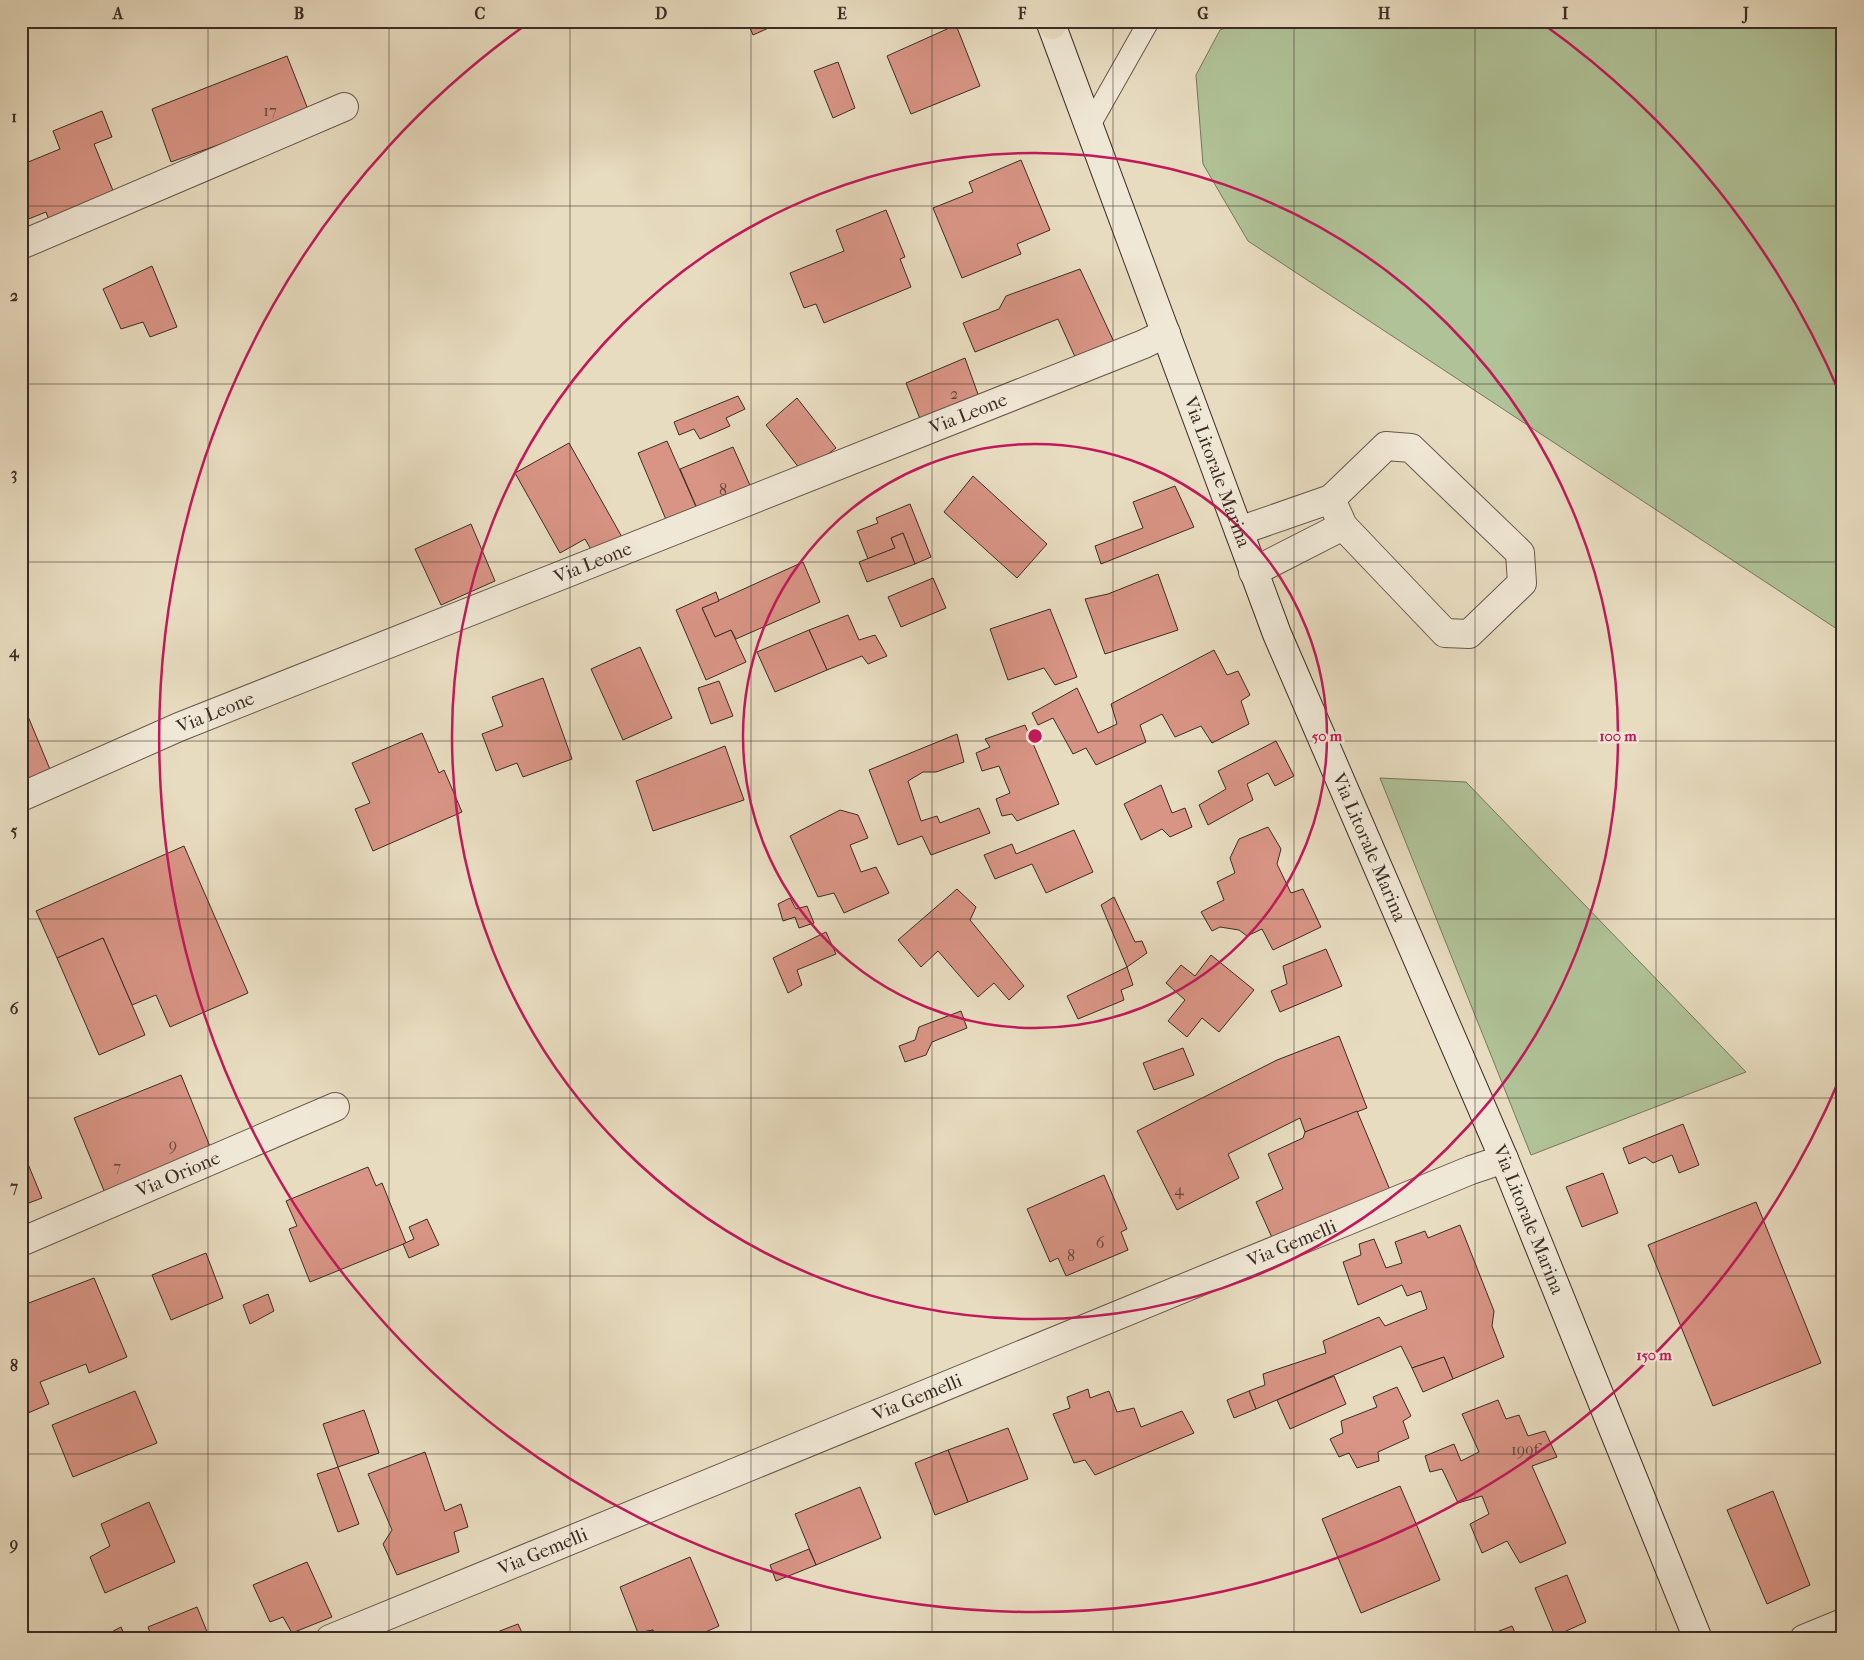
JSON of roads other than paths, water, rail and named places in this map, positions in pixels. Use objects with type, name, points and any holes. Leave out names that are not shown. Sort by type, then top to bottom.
[{"type":"street","name":"Via Litorale Marina","points":[[1051,23],[1277,634],[1504,1159],[1698,1639]]},
{"type":"street","points":[[21,245],[344,107]]},
{"type":"street","name":"Via Leone","points":[[21,797],[179,727],[1135,348],[1166,333]]},
{"type":"street","points":[[1239,531],[1331,499],[1386,446],[1411,448],[1520,553],[1522,583],[1469,634],[1445,633],[1343,526],[1331,499]]},
{"type":"street","points":[[1253,572],[1343,526]]},
{"type":"street","name":"Via Orione","points":[[21,1242],[335,1107]]},
{"type":"street","name":"Via Gemelli","points":[[330,1639],[1462,1173],[1504,1159]]},
{"type":"street","points":[[1804,1639],[1843,1623]]},
{"type":"lane","points":[[1089,127],[1149,21]]}]
